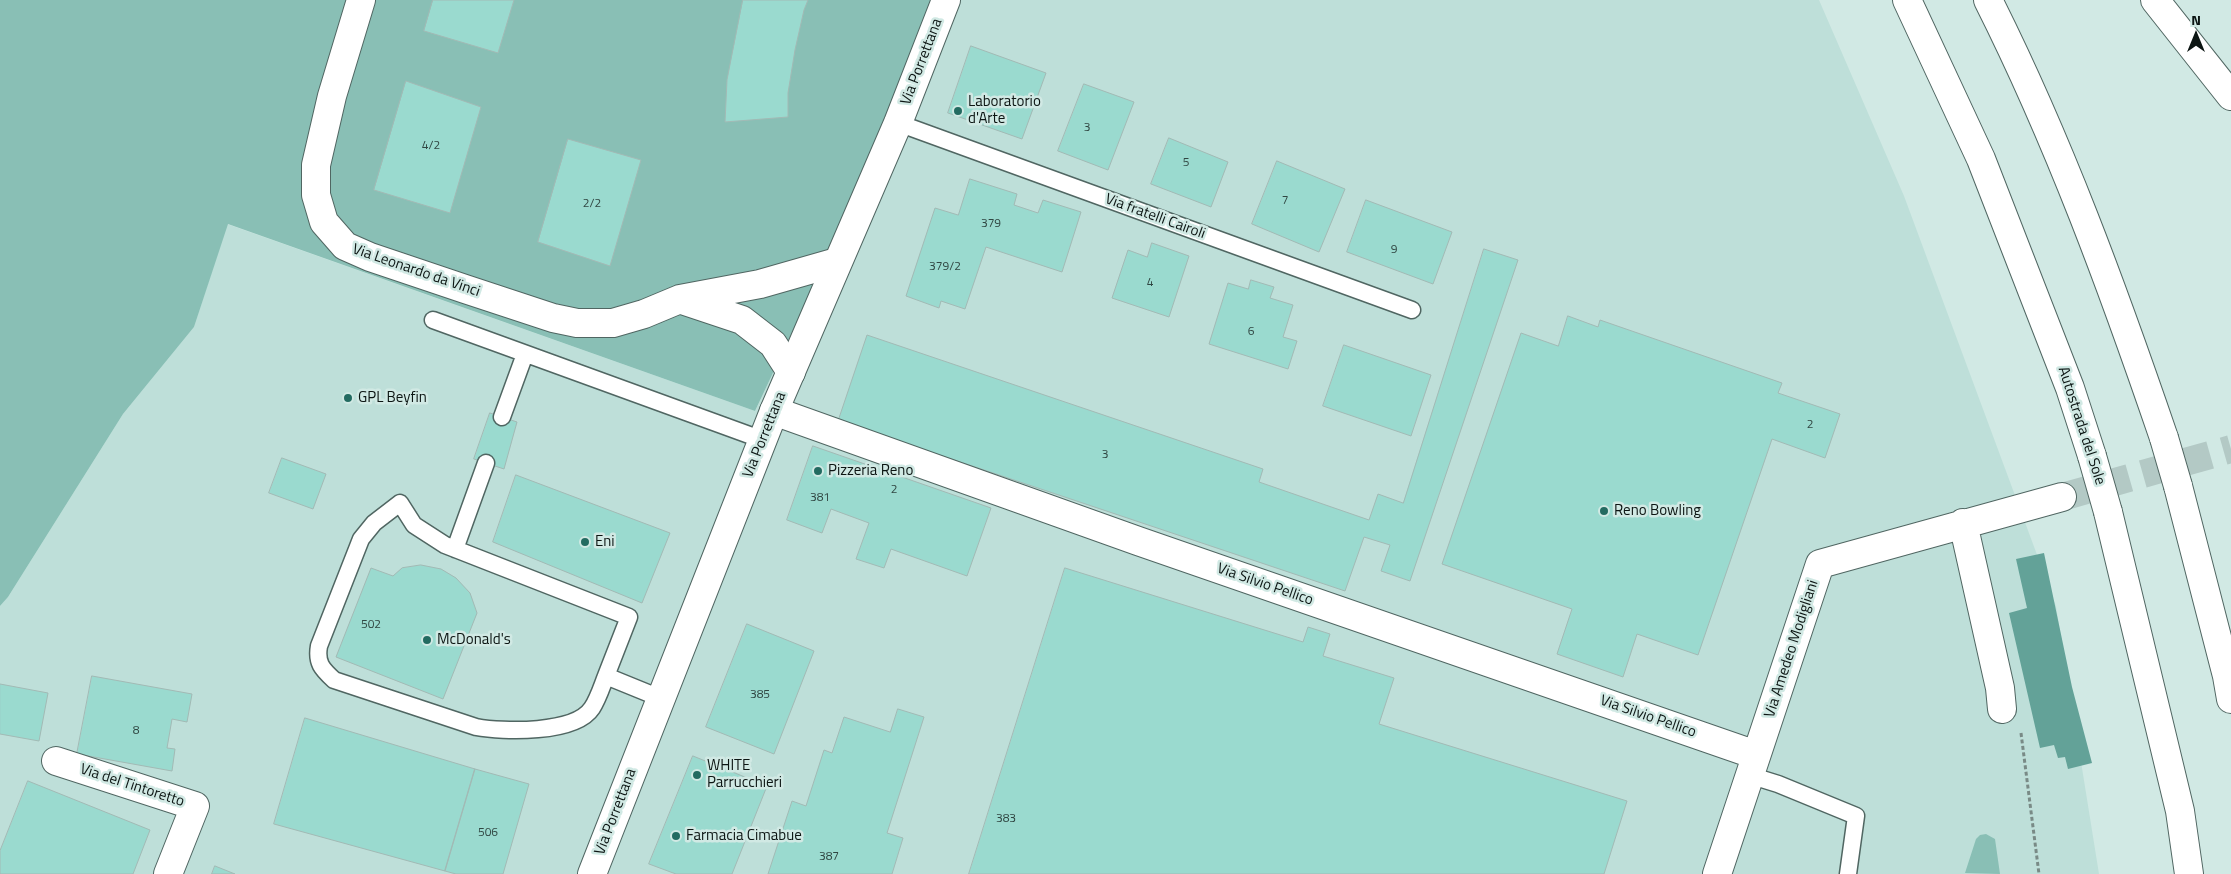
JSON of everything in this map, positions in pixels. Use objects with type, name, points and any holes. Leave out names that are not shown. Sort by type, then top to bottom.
[{"type":"main road","name":"Via Leonardo da Vinci","points":[[362,0],[332,96],[316,165],[316,195],[324,222],[345,246],[370,257],[465,289],[553,318],[577,323],[613,322],[644,314],[680,300],[760,284],[837,262]]},
{"type":"main road","name":"Via Porrettana","points":[[592,874],[774,411],[898,124],[946,0]]},
{"type":"main road","name":"Autostrada del Sole","points":[[1907,0],[1981,159],[2070,388],[2092,456],[2108,512],[2180,811],[2188,874]]},
{"type":"main road","points":[[1988,0],[2059,152],[2125,322],[2178,486],[2227,676],[2231,699]]},
{"type":"main road","points":[[2155,0],[2231,96]]},
{"type":"main road","points":[[680,300],[742,320],[773,344],[791,372]]},
{"type":"main road","name":"Via Silvio Pellico","points":[[774,411],[1138,541],[1753,765]]},
{"type":"main road","points":[[2002,709],[2000,688],[1963,523],[2062,497]]},
{"type":"main road","name":"Via Amedeo Modigliani","points":[[1717,874],[1820,564],[1963,523]]},
{"type":"main road","name":"Via del Tintoretto","points":[[56,761],[195,806],[168,874]]},
{"type":"lane","name":"Via fratelli Cairoli","points":[[898,124],[1412,310]]},
{"type":"lane","points":[[433,320],[763,440]]},
{"type":"lane","points":[[502,417],[525,354]]},
{"type":"lane","points":[[455,549],[486,463]]},
{"type":"lane","points":[[400,503],[414,525],[445,545],[455,549],[629,617],[591,710],[579,718],[560,725],[525,730],[493,730],[476,727],[334,680],[325,672],[317,658],[319,646],[361,539],[374,523],[400,503]]},
{"type":"lane","points":[[606,676],[660,698]]},
{"type":"lane","points":[[1753,765],[1778,784],[1856,816],[1848,874]]},
{"type":"shaded area","points":[[0,0],[933,0],[838,235],[755,411],[228,224],[194,327],[123,414],[8,597],[0,606]]},
{"type":"shaded area","points":[[933,0],[1819,0],[1904,196],[2056,606],[2099,874],[0,874],[0,606],[8,597],[123,414],[194,327],[227,224],[755,411],[838,235]]},
{"type":"shaded area","points":[[2044,553],[2072,687],[2092,763],[2068,769],[2065,757],[2058,758],[2054,745],[2040,748],[2009,613],[2027,608],[2016,559]]},
{"type":"shaded area","points":[[1986,834],[1995,839],[2000,874],[1965,873],[1976,839],[1980,835]]},
{"type":"building","points":[[433,0],[514,0],[498,53],[424,31]]},
{"type":"building","points":[[743,0],[808,0],[795,50],[788,93],[788,117],[725,122],[727,80]]},
{"type":"building","points":[[971,46],[1046,73],[1022,139],[948,113]]},
{"type":"building","points":[[406,81],[481,107],[450,213],[374,190]]},
{"type":"building","points":[[1084,84],[1134,102],[1108,170],[1058,151]]},
{"type":"building","points":[[1169,138],[1228,162],[1211,207],[1151,184]]},
{"type":"building","points":[[568,139],[641,160],[610,266],[538,242]]},
{"type":"building","points":[[1277,161],[1345,189],[1319,252],[1252,224]]},
{"type":"building","points":[[970,179],[1017,194],[1014,205],[1038,213],[1043,200],[1081,212],[1062,272],[986,247],[965,309],[941,301],[939,308],[906,296],[935,208],[958,215]]},
{"type":"building","points":[[1366,200],[1452,232],[1433,284],[1347,252]]},
{"type":"building","points":[[1152,243],[1189,256],[1169,317],[1112,298],[1128,250],[1147,257]]},
{"type":"building","points":[[1484,249],[1518,260],[1410,581],[1381,571],[1390,545],[1364,537],[1345,591],[838,421],[867,335],[1263,469],[1259,482],[1369,520],[1378,494],[1403,503]]},
{"type":"building","points":[[1251,280],[1274,287],[1270,298],[1293,305],[1283,337],[1297,341],[1288,369],[1209,344],[1228,283],[1248,289]]},
{"type":"building","name":"Reno Bowling","points":[[1568,316],[1598,327],[1600,320],[1782,383],[1778,393],[1840,414],[1825,458],[1772,439],[1698,655],[1637,634],[1623,677],[1557,654],[1572,609],[1442,564],[1521,333],[1558,346]]},
{"type":"building","points":[[1344,345],[1431,375],[1411,436],[1323,406]]},
{"type":"building","points":[[490,413],[517,422],[504,469],[474,459]]},
{"type":"building","points":[[813,446],[991,508],[967,576],[891,549],[884,568],[856,559],[869,523],[831,509],[822,533],[787,520]]},
{"type":"building","points":[[282,458],[326,474],[313,509],[269,493]]},
{"type":"building","points":[[516,475],[670,533],[642,603],[493,542]]},
{"type":"building","points":[[421,565],[441,569],[456,578],[470,593],[477,613],[443,699],[336,657],[371,568],[393,576],[402,568]]},
{"type":"building","points":[[1065,568],[1303,642],[1308,627],[1330,634],[1323,656],[1394,678],[1379,724],[1627,801],[1604,874],[969,874]]},
{"type":"building","points":[[747,624],[814,651],[774,754],[706,727]]},
{"type":"building","points":[[92,676],[192,694],[187,722],[172,719],[167,748],[175,749],[172,771],[77,754]]},
{"type":"building","points":[[0,684],[48,693],[39,741],[0,734]]},
{"type":"building","points":[[898,709],[924,717],[887,833],[903,838],[892,874],[768,874],[792,801],[806,806],[824,750],[832,753],[844,717],[890,732]]},
{"type":"building","points":[[305,718],[475,769],[445,871],[274,824]]},
{"type":"building","points":[[693,756],[767,786],[732,874],[676,874],[649,864]]},
{"type":"building","points":[[475,769],[529,784],[503,874],[456,874],[445,871]]},
{"type":"building","points":[[28,781],[150,830],[133,874],[0,874],[0,851]]},
{"type":"building","points":[[215,866],[235,874],[212,874]]},
{"type":"tunnel","points":[[2062,497],[2231,449]]},
{"type":"place","name":"Laboratorio d'Arte","points":[[958,111]]},
{"type":"place","name":"GPL Beyfin","points":[[348,398]]},
{"type":"place","name":"Pizzeria Reno","points":[[818,471]]},
{"type":"place","name":"Reno Bowling","points":[[1604,511]]},
{"type":"place","name":"Eni","points":[[585,542]]},
{"type":"place","name":"McDonald's","points":[[427,640]]},
{"type":"place","name":"WHITE Parrucchieri","points":[[697,775]]},
{"type":"place","name":"Farmacia Cimabue","points":[[676,836]]}]
